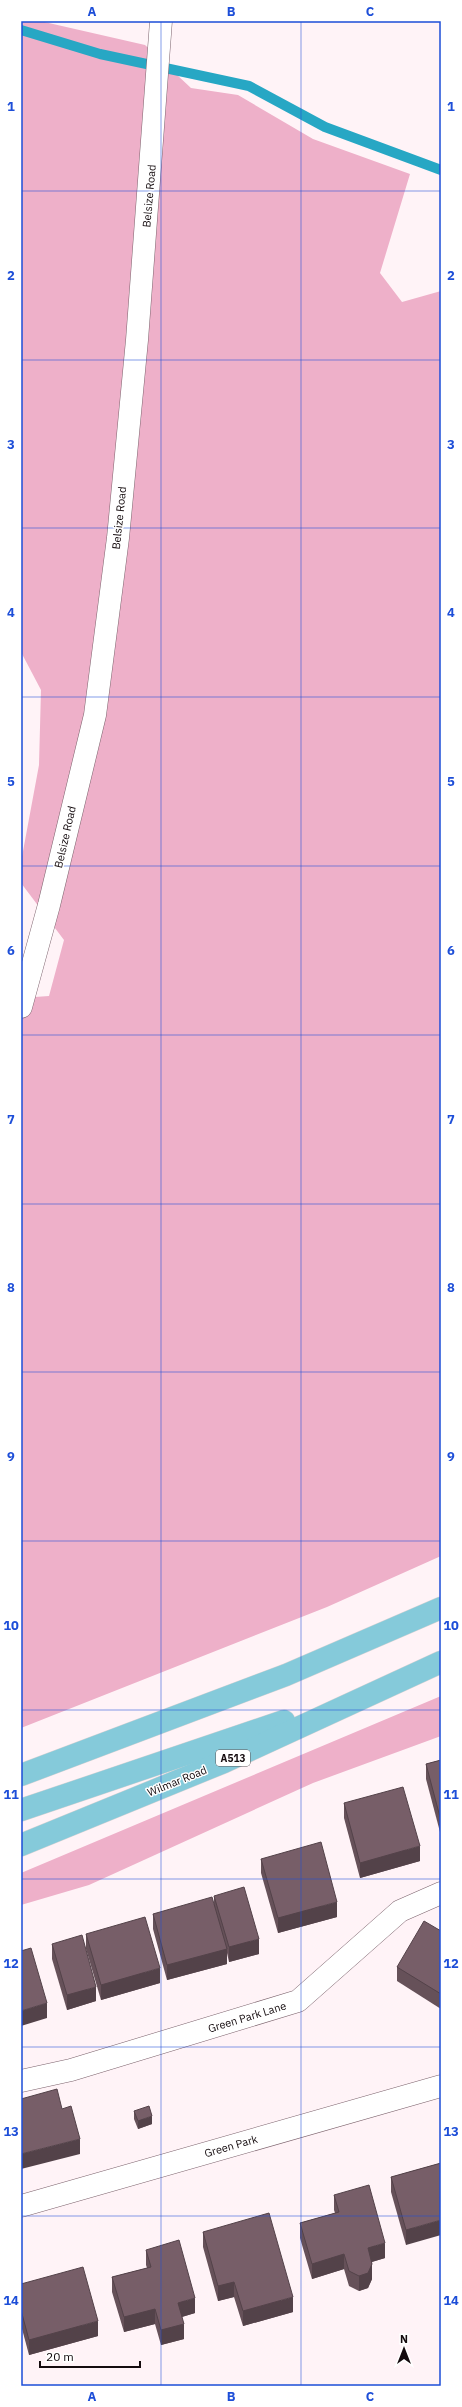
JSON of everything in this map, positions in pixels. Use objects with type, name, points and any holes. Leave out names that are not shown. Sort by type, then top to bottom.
[{"type":"main road","points":[[21,1775],[286,1675],[441,1608]]},
{"type":"main road","name":"Wilmar Road","points":[[21,1845],[224,1762],[441,1662]]},
{"type":"main road","name":"A513","points":[[21,1810],[400,1681]]},
{"type":"street","name":"Belsize Road","points":[[21,1007],[49,905],[95,715],[118,538],[155,128],[161,22]]},
{"type":"street","name":"Green Park Lane","points":[[21,2081],[71,2070],[298,2001],[400,1911],[441,1893]]},
{"type":"street","name":"Green Park","points":[[21,2206],[441,2086]]},
{"type":"shaded area","points":[[21,21],[40,21],[145,45],[191,88],[238,95],[313,139],[410,174],[380,273],[402,302],[441,291],[441,1556],[327,1607],[21,1728],[21,998],[49,996],[64,940],[21,883],[21,862],[39,765],[41,690],[21,652]]},
{"type":"shaded area","points":[[441,1696],[441,1736],[313,1783],[89,1885],[21,1905],[21,1873]]},
{"type":"building","points":[[441,1760],[441,1817],[440,1817],[426,1764]]},
{"type":"building","points":[[403,1787],[420,1846],[360,1863],[344,1803]]},
{"type":"building","points":[[321,1842],[337,1902],[278,1918],[261,1859]]},
{"type":"building","points":[[244,1887],[259,1939],[229,1947],[214,1896]]},
{"type":"building","points":[[212,1897],[227,1949],[167,1965],[153,1914]]},
{"type":"building","points":[[145,1917],[160,1968],[101,1985],[86,1934]]},
{"type":"building","points":[[424,1921],[441,1931],[441,1994],[397,1967]]},
{"type":"building","points":[[82,1935],[96,1987],[67,1995],[52,1944]]},
{"type":"building","points":[[31,1948],[47,2003],[21,2011],[21,1951]]},
{"type":"building","points":[[57,2089],[62,2109],[71,2106],[80,2139],[21,2154],[21,2099]]},
{"type":"building","points":[[149,2106],[152,2116],[138,2121],[134,2111]]},
{"type":"building","points":[[441,2163],[441,2220],[406,2230],[391,2177]]},
{"type":"building","points":[[369,2185],[385,2243],[368,2248],[372,2264],[368,2273],[359,2276],[349,2271],[344,2254],[312,2264],[300,2223],[339,2212],[334,2195]]},
{"type":"building","points":[[269,2213],[293,2297],[243,2311],[234,2282],[218,2286],[203,2232]]},
{"type":"building","points":[[179,2240],[195,2298],[178,2303],[184,2324],[161,2330],[155,2309],[124,2317],[112,2277],[151,2267],[146,2250]]},
{"type":"building","points":[[83,2267],[98,2321],[29,2340],[21,2310],[21,2284]]},
{"type":"waterway","points":[[21,30],[100,54],[249,86],[325,127],[441,170]]}]
